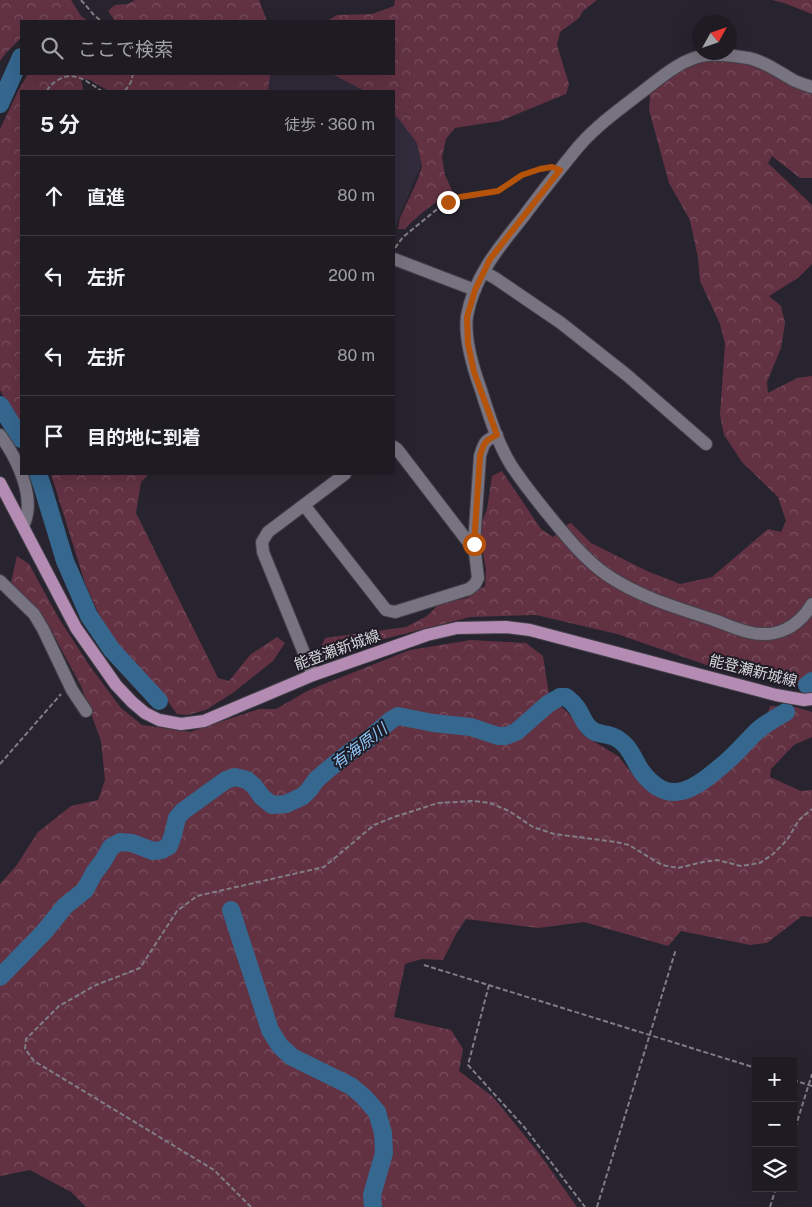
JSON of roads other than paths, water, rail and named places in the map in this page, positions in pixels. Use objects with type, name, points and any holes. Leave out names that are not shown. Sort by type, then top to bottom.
[{"type":"main road","name":"能登瀬新城線","points":[[0,483],[76,628],[116,685],[145,713],[159,720],[181,724],[204,721],[313,675],[427,635],[457,628],[506,627],[530,630],[776,695],[804,700],[812,699]]},
{"type":"street","points":[[812,87],[796,82],[751,58],[731,56],[706,55],[687,61],[666,74],[603,122],[584,140],[490,259],[475,290],[467,317],[468,344],[474,372],[497,435],[510,464],[528,490],[557,525],[584,555],[607,575],[632,590],[669,605],[750,632],[771,634],[786,630],[808,612],[812,604]]},
{"type":"street","points":[[395,259],[475,290]]},
{"type":"street","points":[[484,272],[561,323],[628,376],[706,444]]},
{"type":"street","points":[[0,435],[17,451],[20,464]]},
{"type":"street","points":[[304,505],[386,610],[395,612],[469,589],[478,578],[474,544],[480,456],[487,440],[497,435]]},
{"type":"street","points":[[395,448],[469,543],[474,544]]},
{"type":"street","points":[[23,475],[28,506],[27,518],[23,526]]},
{"type":"street","points":[[313,675],[263,552],[262,542],[268,532],[344,475]]},
{"type":"street","points":[[0,581],[34,614],[70,686],[86,711]]},
{"type":"waterway","points":[[0,104],[20,59]]},
{"type":"waterway","points":[[0,405],[20,437]]},
{"type":"waterway","points":[[38,475],[65,561],[89,616],[112,650],[159,701]]},
{"type":"waterway","name":"有海原川","points":[[807,685],[812,681]]},
{"type":"waterway","name":"有海原川","points":[[0,977],[44,932],[65,906],[85,890],[111,847],[120,842],[132,843],[153,851],[162,850],[169,846],[177,818],[183,811],[226,780],[235,777],[247,780],[272,805],[286,804],[303,796],[325,772],[398,716],[433,723],[471,727],[498,736],[506,736],[516,732],[548,704],[560,697],[566,697],[577,708],[589,728],[594,732],[611,736],[620,741],[626,746],[642,772],[653,783],[663,790],[674,792],[695,786],[705,779],[729,760],[758,730],[786,712]]},
{"type":"waterway","points":[[231,910],[270,1030],[280,1046],[292,1057],[351,1086],[377,1112],[383,1133],[384,1153],[372,1195],[373,1207]]}]
